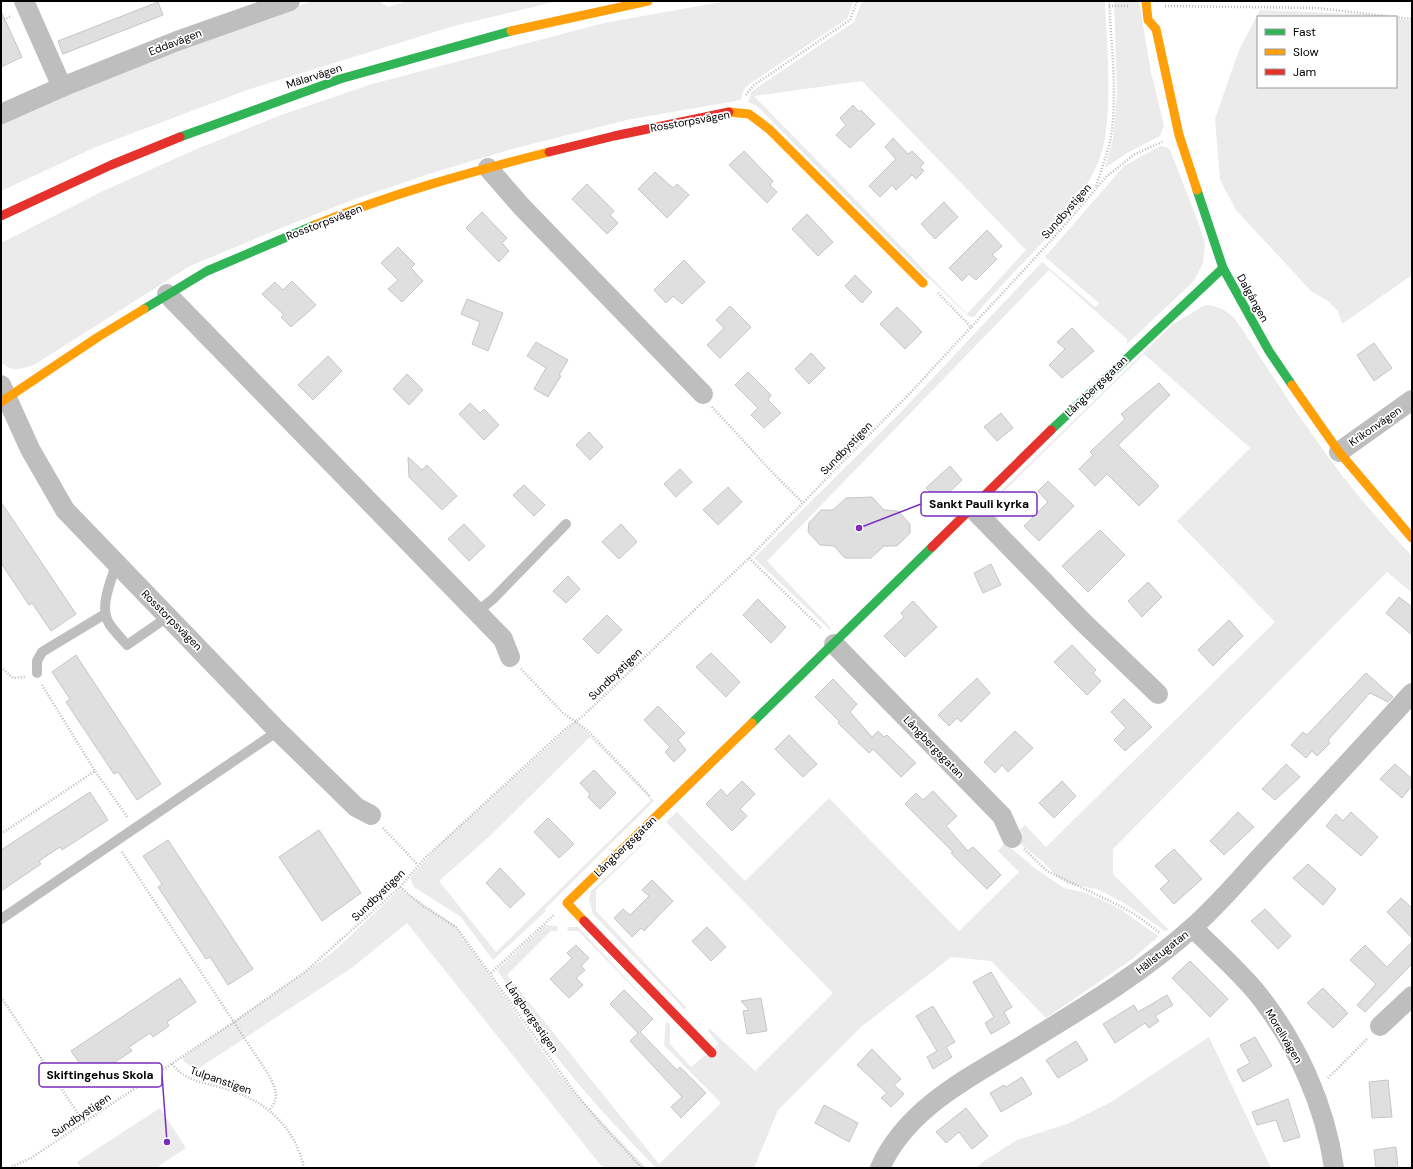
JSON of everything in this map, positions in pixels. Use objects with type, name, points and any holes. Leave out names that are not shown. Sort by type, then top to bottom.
[{"type":"street","points":[[24,1],[62,87]]},
{"type":"street","name":"Eddavägen","points":[[1,114],[62,87],[177,41],[290,1]]},
{"type":"street","name":"Mälarvägen","points":[[1,216],[44,194],[151,149],[278,100],[458,44],[648,1]]},
{"type":"street","name":"Dalgången","points":[[1146,1],[1148,20],[1156,29],[1180,135],[1223,268],[1269,351],[1339,452],[1412,538]]},
{"type":"street","points":[[1156,29],[1161,22],[1162,6]]},
{"type":"street","name":"Rosstorpsvägen","points":[[371,815],[356,808],[278,731],[169,616],[116,564],[65,510],[30,449],[3,395],[167,294],[208,271],[260,247],[344,214],[488,168],[614,136],[725,112],[749,114],[769,129],[923,283]]},
{"type":"street","points":[[488,168],[522,207],[703,394]]},
{"type":"street","name":"Långbergsgatan","points":[[567,903],[834,644],[971,507],[1134,349],[1223,268]]},
{"type":"street","points":[[167,294],[503,639],[510,657]]},
{"type":"street","name":"Krikonvägen","points":[[1339,452],[1412,400]]},
{"type":"street","points":[[971,507],[1084,623],[1158,694]]},
{"type":"street","name":"Långbergsgatan","points":[[834,644],[1002,816],[1012,838]]},
{"type":"street","name":"Hällstugatan","points":[[880,1168],[884,1158],[905,1129],[934,1101],[1079,1011],[1133,975],[1193,928],[1323,791],[1412,692]]},
{"type":"street","points":[[567,903],[712,1053]]},
{"type":"street","name":"Morellvägen","points":[[1193,928],[1257,993],[1288,1038],[1312,1088],[1330,1140],[1334,1168]]},
{"type":"street","points":[[1380,1026],[1412,996]]},
{"type":"lane","points":[[477,612],[493,599],[566,524]]},
{"type":"lane","points":[[116,564],[105,604],[105,614],[109,625],[127,645],[169,616]]},
{"type":"lane","points":[[37,674],[37,661],[42,652],[105,614]]},
{"type":"lane","points":[[1,919],[278,731]]},
{"type":"path","points":[[742,114],[746,94],[750,89],[850,20],[857,1]]},
{"type":"path","points":[[1096,189],[1107,153],[1112,129],[1113,79],[1109,1]]},
{"type":"path","points":[[1162,6],[1316,8],[1386,16]]},
{"type":"path","points":[[1397,17],[1412,19]]},
{"type":"path","name":"Sundbystigen","points":[[9,1168],[31,1158],[172,1064],[234,1022],[322,958],[400,887],[418,865],[575,721],[584,715],[749,558],[972,328],[1115,169],[1135,154],[1180,135]]},
{"type":"path","points":[[923,283],[927,282],[972,328]]},
{"type":"path","points":[[703,394],[711,406],[773,473],[803,502]]},
{"type":"path","points":[[749,558],[829,636],[834,644]]},
{"type":"path","points":[[510,657],[564,714],[586,729],[663,810]]},
{"type":"path","points":[[1,667],[8,676],[18,679],[37,674],[46,692],[96,771],[135,828]]},
{"type":"path","points":[[1,834],[96,771]]},
{"type":"path","points":[[371,815],[418,865]]},
{"type":"path","points":[[1012,838],[1048,871],[1136,915],[1157,931],[1170,946]]},
{"type":"path","points":[[115,841],[234,1022],[274,1086],[276,1101],[269,1110]]},
{"type":"path","name":"Långbergsstigen","points":[[400,887],[423,906],[457,928],[491,973],[574,1090],[601,1124],[642,1168]]},
{"type":"path","points":[[491,973],[567,903]]},
{"type":"path","points":[[1,997],[84,1123]]},
{"type":"path","points":[[1312,1088],[1327,1079],[1380,1026]]},
{"type":"path","name":"Tulpanstigen","points":[[172,1064],[185,1077],[252,1098],[269,1110],[284,1124],[291,1135],[298,1148],[304,1168]]},
{"type":"shaded area","points":[[312,1],[379,1],[388,7],[407,1],[558,1],[454,26],[250,89],[96,147],[1,191],[1,123],[125,70]]},
{"type":"shaded area","points":[[727,1],[853,1],[848,18],[748,85],[743,91],[741,100],[627,120],[516,148],[435,172],[355,199],[190,266],[34,365],[20,369],[12,369],[1,362],[1,243],[101,192],[192,151],[281,115],[372,84],[604,23]]},
{"type":"shaded area","points":[[862,1],[1105,1],[1108,99],[1106,132],[1100,158],[1088,184],[1072,208],[1053,231],[974,317],[968,316],[930,279],[927,278],[757,106],[748,102],[752,91],[854,22]],"holes":[[[862,81],[1026,250],[967,314],[754,96]]]},
{"type":"shaded area","points":[[1114,1],[1139,1],[1151,72],[1164,126],[1160,136],[1127,153],[1105,168],[1113,139],[1117,94]]},
{"type":"shaded area","points":[[1260,10],[1386,16],[1257,16],[1257,88],[1397,88],[1397,18],[1412,21],[1412,275],[1342,324],[1338,311],[1328,301],[1311,291],[1236,210],[1220,180],[1215,119],[1239,50]]},
{"type":"shaded area","points":[[1160,146],[1167,147],[1170,150],[1200,227],[1205,244],[1203,263],[1194,281],[1127,344],[1127,339],[1049,270],[767,561],[831,628],[830,630],[754,558],[898,415],[1042,262],[1095,307],[1099,303],[1045,257],[1124,166]]},
{"type":"shaded area","points":[[1205,305],[1222,309],[1235,319],[1296,411],[1350,486],[1374,515],[1412,556],[1412,593],[1387,572],[1113,849],[1113,874],[1169,930],[1165,931],[1124,903],[1097,889],[1068,884],[1012,837],[1025,825],[1046,847],[1275,622],[1177,521],[1250,448],[1144,354],[998,497],[998,520],[1054,577],[1053,579],[997,521],[993,513],[992,504],[994,498],[1172,325]]},
{"type":"shaded area","points":[[576,721],[654,801],[545,909],[546,911],[493,960],[461,917],[414,887],[410,878],[438,846]],"holes":[[[590,737],[651,800],[496,952],[439,881],[492,834]]]},
{"type":"shaded area","points":[[829,798],[959,931],[1019,872],[998,851],[1005,843],[1036,869],[1064,888],[1083,892],[1120,909],[1158,936],[1131,960],[1046,1018],[991,961],[951,957],[861,1027],[778,1110],[754,1168],[656,1168],[613,1123],[559,1060],[540,1035],[497,970],[545,925],[557,926],[558,931],[551,931],[507,975],[659,1164],[721,1103],[664,1045],[666,1021],[578,931],[568,931],[567,927],[578,927],[670,1025],[670,1044],[691,1067],[719,1044],[708,1031],[710,1029],[755,1071],[833,993],[666,822],[677,812],[745,881]]},
{"type":"shaded area","points":[[664,824],[596,890],[596,911],[686,1007],[684,1009],[593,914],[589,899],[591,891]]},
{"type":"shaded area","points":[[400,889],[454,924],[547,1058],[574,1092],[646,1168],[603,1168],[407,923],[353,967],[196,1070],[184,1062],[183,1057],[332,953]]},
{"type":"shaded area","points":[[1209,1037],[1271,1168],[976,1168],[984,1161],[1017,1140],[1067,1124],[1111,1102]]},
{"type":"shaded area","points":[[160,1108],[186,1148],[156,1168],[81,1168],[77,1162]]},
{"type":"building","points":[[158,2],[163,15],[63,54],[58,41]]},
{"type":"building","points":[[1,11],[22,57],[1,67]]},
{"type":"building","points":[[853,105],[859,112],[861,110],[875,124],[850,148],[836,135],[846,125],[840,118]]},
{"type":"building","points":[[893,138],[908,154],[912,151],[924,163],[920,167],[924,171],[916,179],[912,175],[896,190],[892,185],[880,197],[869,186],[896,159],[885,147]]},
{"type":"building","points":[[744,151],[773,181],[770,185],[777,192],[767,203],[729,165]]},
{"type":"building","points":[[655,172],[673,188],[677,184],[689,195],[667,218],[638,189]]},
{"type":"building","points":[[587,184],[614,211],[610,215],[618,223],[607,234],[572,199]]},
{"type":"building","points":[[944,202],[958,217],[935,239],[921,224]]},
{"type":"building","points":[[482,212],[507,238],[502,243],[509,251],[499,262],[466,228]]},
{"type":"building","points":[[807,214],[833,242],[818,256],[792,229]]},
{"type":"building","points":[[987,230],[1002,246],[992,255],[997,259],[976,280],[969,274],[962,281],[949,268]]},
{"type":"building","points":[[398,247],[415,264],[411,268],[423,281],[402,302],[388,289],[398,280],[381,263]]},
{"type":"building","points":[[684,260],[705,282],[682,304],[673,296],[666,303],[654,290]]},
{"type":"building","points":[[855,275],[872,292],[862,303],[845,286]]},
{"type":"building","points":[[292,281],[316,305],[291,327],[281,317],[284,315],[262,294],[275,282],[283,290]]},
{"type":"building","points":[[467,299],[503,313],[488,351],[472,344],[480,322],[461,314]]},
{"type":"building","points":[[730,306],[751,327],[720,358],[707,345],[724,328],[716,320]]},
{"type":"building","points":[[897,307],[922,332],[905,349],[880,324]]},
{"type":"building","points":[[1072,328],[1094,351],[1062,378],[1049,365],[1065,349],[1057,342]]},
{"type":"building","points":[[536,342],[568,360],[559,375],[561,376],[548,397],[534,389],[546,368],[527,356]]},
{"type":"building","points":[[1374,343],[1392,368],[1374,381],[1357,355]]},
{"type":"building","points":[[811,353],[825,368],[809,384],[795,369]]},
{"type":"building","points":[[328,356],[342,371],[313,400],[298,385]]},
{"type":"building","points":[[748,372],[771,395],[768,400],[781,413],[764,428],[751,415],[758,408],[735,385]]},
{"type":"building","points":[[407,374],[423,390],[409,405],[393,389]]},
{"type":"building","points":[[1159,383],[1170,395],[1118,445],[1159,486],[1139,506],[1107,474],[1095,486],[1079,469],[1093,455],[1090,452],[1125,419],[1121,414]]},
{"type":"building","points":[[470,403],[480,413],[484,409],[499,425],[484,440],[459,414]]},
{"type":"building","points":[[1001,413],[1013,428],[997,441],[984,427]]},
{"type":"building","points":[[589,432],[603,447],[590,460],[576,445]]},
{"type":"building","points":[[408,457],[422,470],[427,465],[457,496],[442,510],[409,477]]},
{"type":"building","points":[[950,466],[962,480],[940,501],[926,488]]},
{"type":"building","points":[[680,469],[692,482],[676,497],[664,484]]},
{"type":"building","points":[[1048,481],[1074,506],[1039,541],[1024,526],[1048,502],[1038,491]]},
{"type":"building","points":[[524,485],[545,505],[534,516],[513,495]]},
{"type":"building","points":[[728,487],[742,502],[718,525],[703,510]]},
{"type":"building","points":[[872,497],[884,510],[898,511],[910,524],[910,533],[897,546],[884,546],[871,558],[845,558],[834,546],[820,545],[808,532],[809,523],[821,510],[833,510],[846,498]]},
{"type":"building","points":[[1,502],[76,614],[51,631],[32,603],[29,605],[1,563]]},
{"type":"building","points":[[464,524],[485,546],[469,561],[448,539]]},
{"type":"building","points":[[621,524],[637,542],[619,559],[602,542]]},
{"type":"building","points":[[1100,530],[1125,555],[1088,592],[1062,566]]},
{"type":"building","points":[[991,564],[1001,585],[983,593],[974,573]]},
{"type":"building","points":[[568,576],[580,589],[566,603],[553,591]]},
{"type":"building","points":[[1148,582],[1162,597],[1142,617],[1128,601]]},
{"type":"building","points":[[1399,597],[1412,607],[1412,635],[1386,613]]},
{"type":"building","points":[[758,599],[786,627],[771,643],[743,615]]},
{"type":"building","points":[[913,601],[937,627],[905,657],[884,636],[904,617],[901,613]]},
{"type":"building","points":[[607,615],[622,630],[598,654],[583,639]]},
{"type":"building","points":[[1229,620],[1243,636],[1213,666],[1198,650]]},
{"type":"building","points":[[1072,645],[1096,670],[1093,673],[1101,681],[1087,695],[1054,662]]},
{"type":"building","points":[[711,653],[740,682],[726,697],[696,667]]},
{"type":"building","points":[[76,655],[161,784],[137,800],[118,772],[114,774],[66,702],[70,699],[52,672]]},
{"type":"building","points":[[1366,673],[1393,697],[1388,702],[1370,693],[1328,740],[1330,743],[1317,756],[1312,751],[1306,758],[1291,745],[1303,732],[1307,735]]},
{"type":"building","points":[[977,678],[990,693],[961,722],[957,718],[949,726],[938,715]]},
{"type":"building","points":[[833,679],[857,704],[850,712],[872,737],[878,731],[884,737],[887,735],[916,763],[901,777],[873,749],[869,753],[838,723],[839,721],[815,697]]},
{"type":"building","points":[[1124,699],[1152,727],[1125,751],[1114,740],[1126,728],[1111,712]]},
{"type":"building","points":[[658,706],[685,733],[678,740],[686,750],[674,762],[665,752],[670,747],[644,720]]},
{"type":"building","points":[[1015,731],[1033,748],[1008,772],[1002,765],[995,773],[984,762]]},
{"type":"building","points":[[789,735],[817,764],[803,777],[775,749]]},
{"type":"building","points":[[1286,764],[1300,777],[1275,800],[1262,789]]},
{"type":"building","points":[[1395,764],[1412,779],[1412,786],[1402,798],[1380,779]]},
{"type":"building","points":[[594,770],[616,793],[600,809],[588,797],[590,794],[580,783]]},
{"type":"building","points":[[742,781],[755,794],[740,809],[747,816],[732,831],[706,804],[721,789],[727,796]]},
{"type":"building","points":[[1062,781],[1076,796],[1054,818],[1039,803]]},
{"type":"building","points":[[933,791],[957,816],[946,826],[968,851],[973,847],[1001,875],[987,889],[951,853],[953,852],[905,804],[916,793],[923,800]]},
{"type":"building","points":[[90,792],[108,820],[62,850],[60,847],[39,861],[41,864],[1,891],[1,850]]},
{"type":"building","points":[[1238,812],[1254,827],[1224,855],[1210,841]]},
{"type":"building","points":[[1351,812],[1378,837],[1361,856],[1326,826],[1336,814],[1343,821]]},
{"type":"building","points":[[548,818],[574,844],[559,858],[534,832]]},
{"type":"building","points":[[319,830],[361,893],[322,921],[279,857]]},
{"type":"building","points":[[168,840],[253,969],[228,985],[210,957],[206,959],[158,887],[162,884],[143,856]]},
{"type":"building","points":[[1174,849],[1202,879],[1174,904],[1160,889],[1169,881],[1155,866]]},
{"type":"building","points":[[1308,864],[1336,889],[1323,905],[1293,878]]},
{"type":"building","points":[[500,868],[525,894],[510,908],[486,883]]},
{"type":"building","points":[[652,880],[673,901],[644,931],[641,928],[632,937],[614,918],[623,909],[630,915],[649,896],[642,890]]},
{"type":"building","points":[[1401,898],[1412,908],[1412,938],[1387,912]]},
{"type":"building","points":[[1265,909],[1291,936],[1278,949],[1251,921]]},
{"type":"building","points":[[707,927],[726,947],[711,961],[692,941]]},
{"type":"building","points":[[1412,942],[1412,964],[1365,1012],[1357,1005],[1376,984],[1350,960],[1365,945],[1387,967]]},
{"type":"building","points":[[576,945],[589,958],[581,966],[585,970],[576,978],[583,985],[569,998],[550,979],[572,958],[567,953]]},
{"type":"building","points":[[1190,961],[1228,999],[1210,1017],[1172,978]]},
{"type":"building","points":[[991,972],[1012,1007],[1004,1012],[1010,1023],[991,1034],[985,1023],[994,1017],[973,982]]},
{"type":"building","points":[[180,978],[196,1002],[167,1022],[169,1026],[153,1037],[150,1033],[129,1047],[132,1051],[90,1078],[71,1051]]},
{"type":"building","points":[[1323,988],[1348,1013],[1333,1028],[1307,1003]]},
{"type":"building","points":[[624,990],[653,1019],[640,1032],[677,1070],[680,1067],[706,1093],[681,1118],[671,1107],[682,1097],[630,1041],[638,1033],[610,1004]]},
{"type":"building","points":[[1167,995],[1173,1005],[1155,1016],[1159,1021],[1149,1028],[1145,1023],[1115,1043],[1103,1024],[1134,1005],[1138,1012]]},
{"type":"building","points":[[761,998],[767,1031],[747,1034],[743,1011],[749,1010],[741,1001]]},
{"type":"building","points":[[933,1006],[955,1042],[946,1047],[952,1057],[933,1069],[927,1057],[937,1051],[916,1016]]},
{"type":"building","points":[[1255,1037],[1272,1066],[1243,1082],[1237,1070],[1250,1063],[1240,1045]]},
{"type":"building","points":[[1076,1041],[1088,1060],[1058,1078],[1046,1060]]},
{"type":"building","points":[[872,1049],[901,1079],[894,1085],[904,1094],[891,1107],[881,1098],[887,1093],[857,1065]]},
{"type":"building","points":[[1022,1077],[1032,1094],[1001,1112],[990,1093],[1004,1085],[1006,1087]]},
{"type":"building","points":[[1388,1080],[1392,1117],[1372,1118],[1369,1082]]},
{"type":"building","points":[[1288,1099],[1300,1137],[1284,1142],[1276,1120],[1257,1125],[1252,1112]]},
{"type":"building","points":[[824,1105],[858,1123],[849,1142],[815,1123]]},
{"type":"building","points":[[966,1108],[988,1136],[972,1149],[959,1132],[946,1143],[936,1132]]},
{"type":"building","points":[[1396,1147],[1398,1168],[1376,1168],[1374,1150]]},
{"type":"traffic: fast","points":[[180,137],[340,79],[511,31]]},
{"type":"traffic: fast","points":[[1197,190],[1223,268],[1269,351],[1292,385]]},
{"type":"traffic: fast","points":[[144,309],[207,271],[315,225]]},
{"type":"traffic: fast","points":[[1051,430],[1223,268]]},
{"type":"traffic: fast","points":[[752,723],[932,547]]},
{"type":"traffic: slow","points":[[511,31],[648,1]]},
{"type":"traffic: slow","points":[[1146,1],[1148,20],[1156,29],[1179,135],[1197,190]]},
{"type":"traffic: slow","points":[[729,112],[749,114],[769,129],[923,283]]},
{"type":"traffic: slow","points":[[315,225],[372,203],[430,184],[549,152]]},
{"type":"traffic: slow","points":[[1,402],[98,337],[144,309]]},
{"type":"traffic: slow","points":[[1292,385],[1339,452],[1412,538]]},
{"type":"traffic: slow","points":[[584,921],[567,903],[752,723]]},
{"type":"traffic: jam","points":[[549,152],[614,136],[729,112]]},
{"type":"traffic: jam","points":[[1,216],[111,165],[180,137]]},
{"type":"traffic: jam","points":[[932,547],[1051,430]]},
{"type":"traffic: jam","points":[[584,921],[712,1053]]},
{"type":"place","name":"Sankt Pauli kyrka","points":[[859,528]]},
{"type":"place","name":"Skiftingehus Skola","points":[[167,1142]]}]
